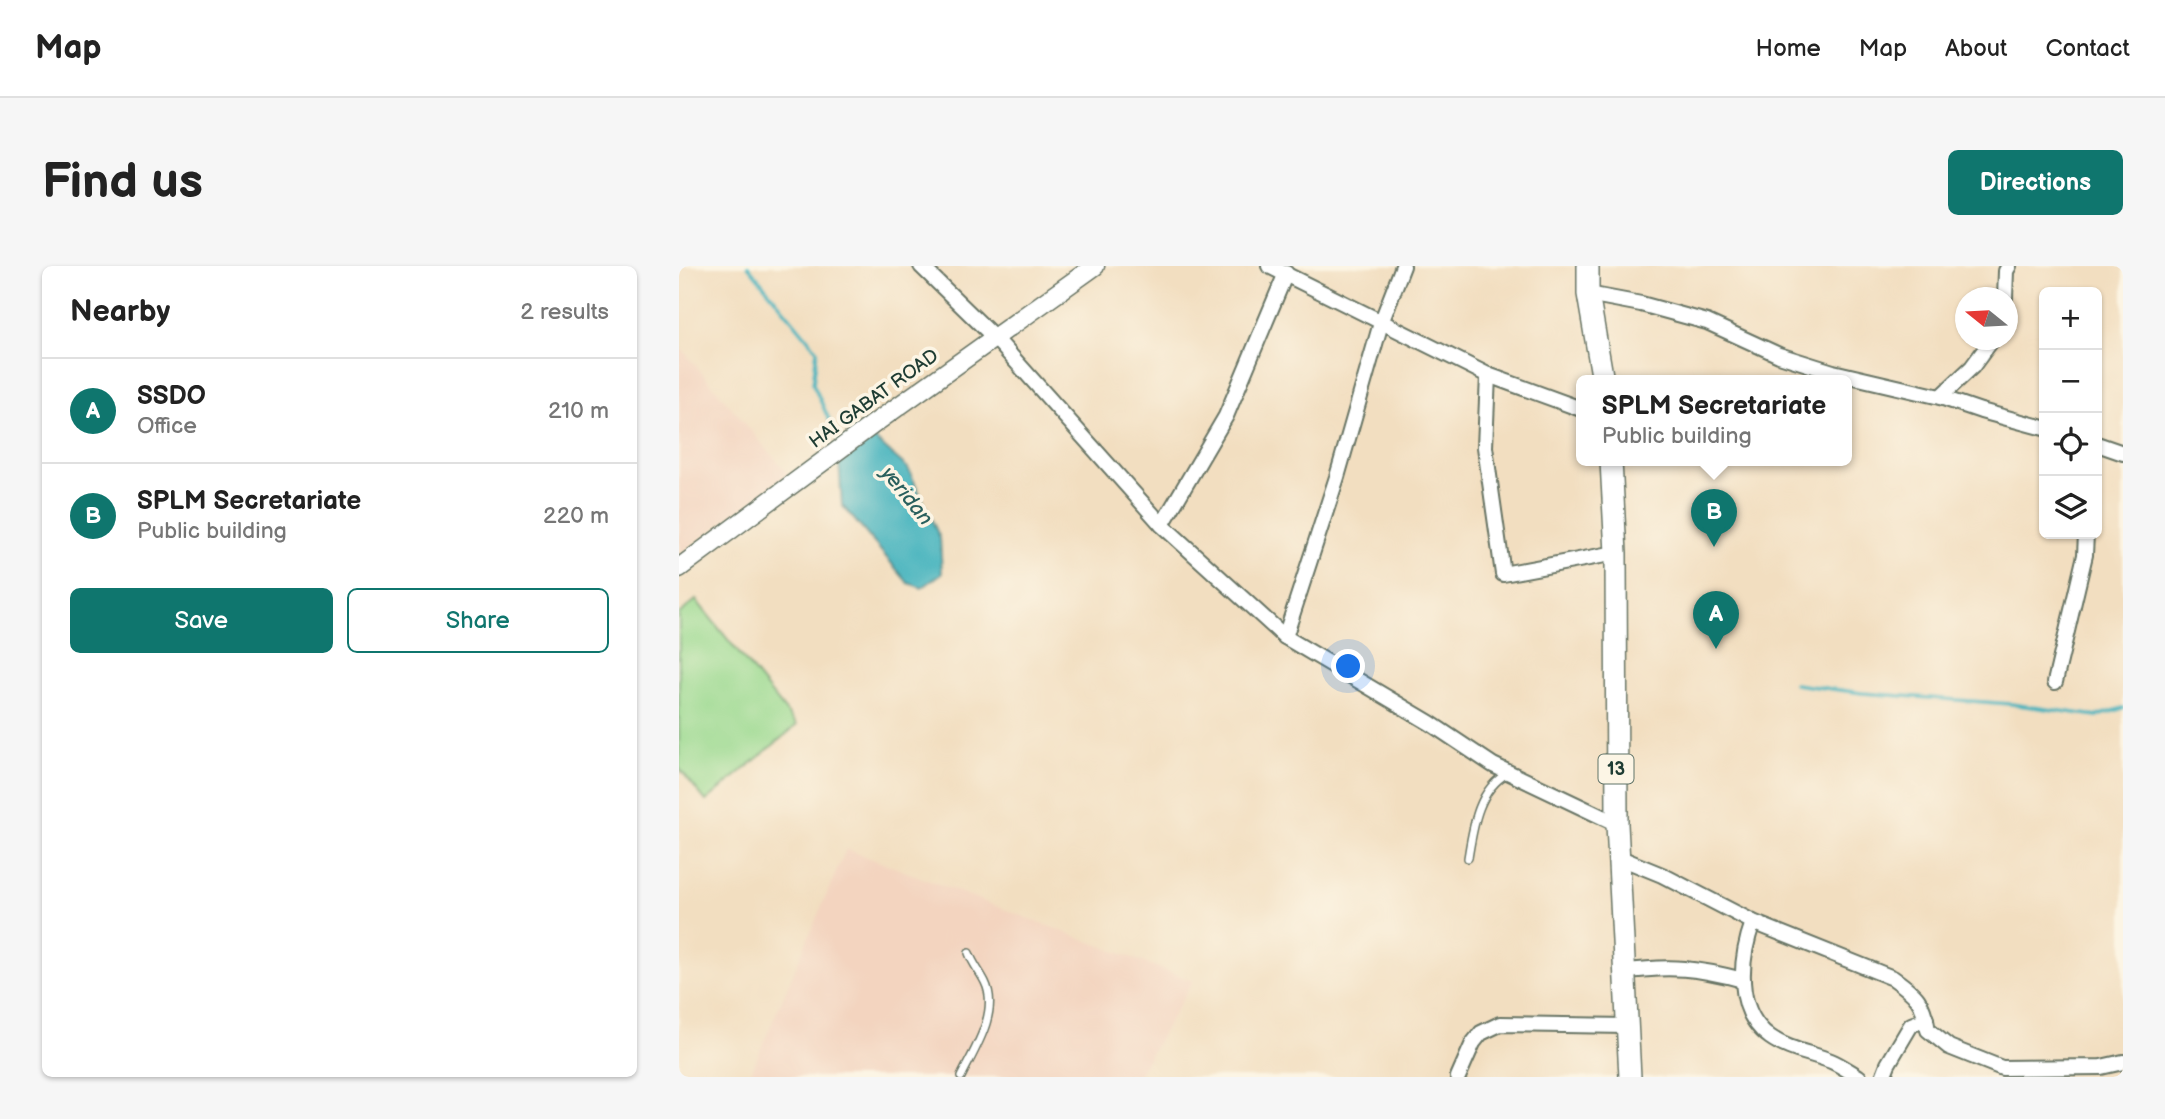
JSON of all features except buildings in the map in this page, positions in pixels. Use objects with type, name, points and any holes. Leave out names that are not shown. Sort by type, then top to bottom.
[{"type":"main road","points":[[1588,266],[1588,294],[1602,375]]},
{"type":"main road","name":"13","points":[[1611,466],[1616,553],[1616,824],[1630,1077]]},
{"type":"street","points":[[921,266],[996,339],[1161,525],[1285,637],[1430,723],[1493,765],[1616,824]]},
{"type":"street","name":"HAI GABAT ROAD","points":[[679,568],[1095,266]]},
{"type":"street","points":[[1269,266],[1488,374],[1576,408]]},
{"type":"street","points":[[1285,637],[1337,477],[1381,323],[1403,266]]},
{"type":"street","points":[[2005,287],[2006,271],[2009,266]]},
{"type":"street","points":[[1161,525],[1226,416],[1286,273]]},
{"type":"street","points":[[1588,294],[1641,304],[1707,322],[1779,355],[1846,375]]},
{"type":"street","points":[[1940,397],[1972,367],[1985,350]]},
{"type":"street","points":[[1488,374],[1485,447],[1503,574],[1616,553]]},
{"type":"street","points":[[1852,376],[1940,397],[2039,427]]},
{"type":"street","points":[[2102,446],[2123,453]]},
{"type":"street","points":[[2055,682],[2085,555],[2086,539]]},
{"type":"street","points":[[1618,857],[1662,875],[1752,922],[1893,978],[1910,990],[1924,1008],[1928,1030],[1949,1047],[2002,1068],[2102,1067],[2123,1062]]},
{"type":"street","points":[[1752,922],[1742,960],[1743,980],[1751,1013],[1759,1026],[1770,1037],[1811,1056],[1831,1061],[1859,1077]]},
{"type":"street","points":[[1624,972],[1677,967],[1710,971],[1743,980]]},
{"type":"street","points":[[1883,1077],[1911,1024],[1926,1019]]},
{"type":"street","points":[[1458,1077],[1473,1043],[1481,1033],[1500,1024],[1627,1026]]},
{"type":"lane","points":[[1468,858],[1477,814],[1498,778],[1508,772]]},
{"type":"lane","points":[[961,1077],[986,1021],[990,999],[985,982],[969,953]]},
{"type":"shaded area","points":[[679,346],[788,474],[679,554]]},
{"type":"shaded area","points":[[846,849],[1193,981],[1137,1077],[749,1077]]},
{"type":"green space","points":[[696,600],[797,725],[706,801],[679,768],[679,614]]},
{"type":"water","name":"yeridan","points":[[871,436],[908,468],[940,538],[942,573],[922,588],[908,583],[842,505],[839,461]]},
{"type":"waterway","points":[[748,266],[817,350],[813,384],[840,444]]},
{"type":"waterway","points":[[1795,684],[1862,693],[2011,704],[2097,716],[2123,708]]},
{"type":"place","name":"SPLM Secretariate","points":[[1714,547]]},
{"type":"place","name":"SSDO","points":[[1716,649]]}]
